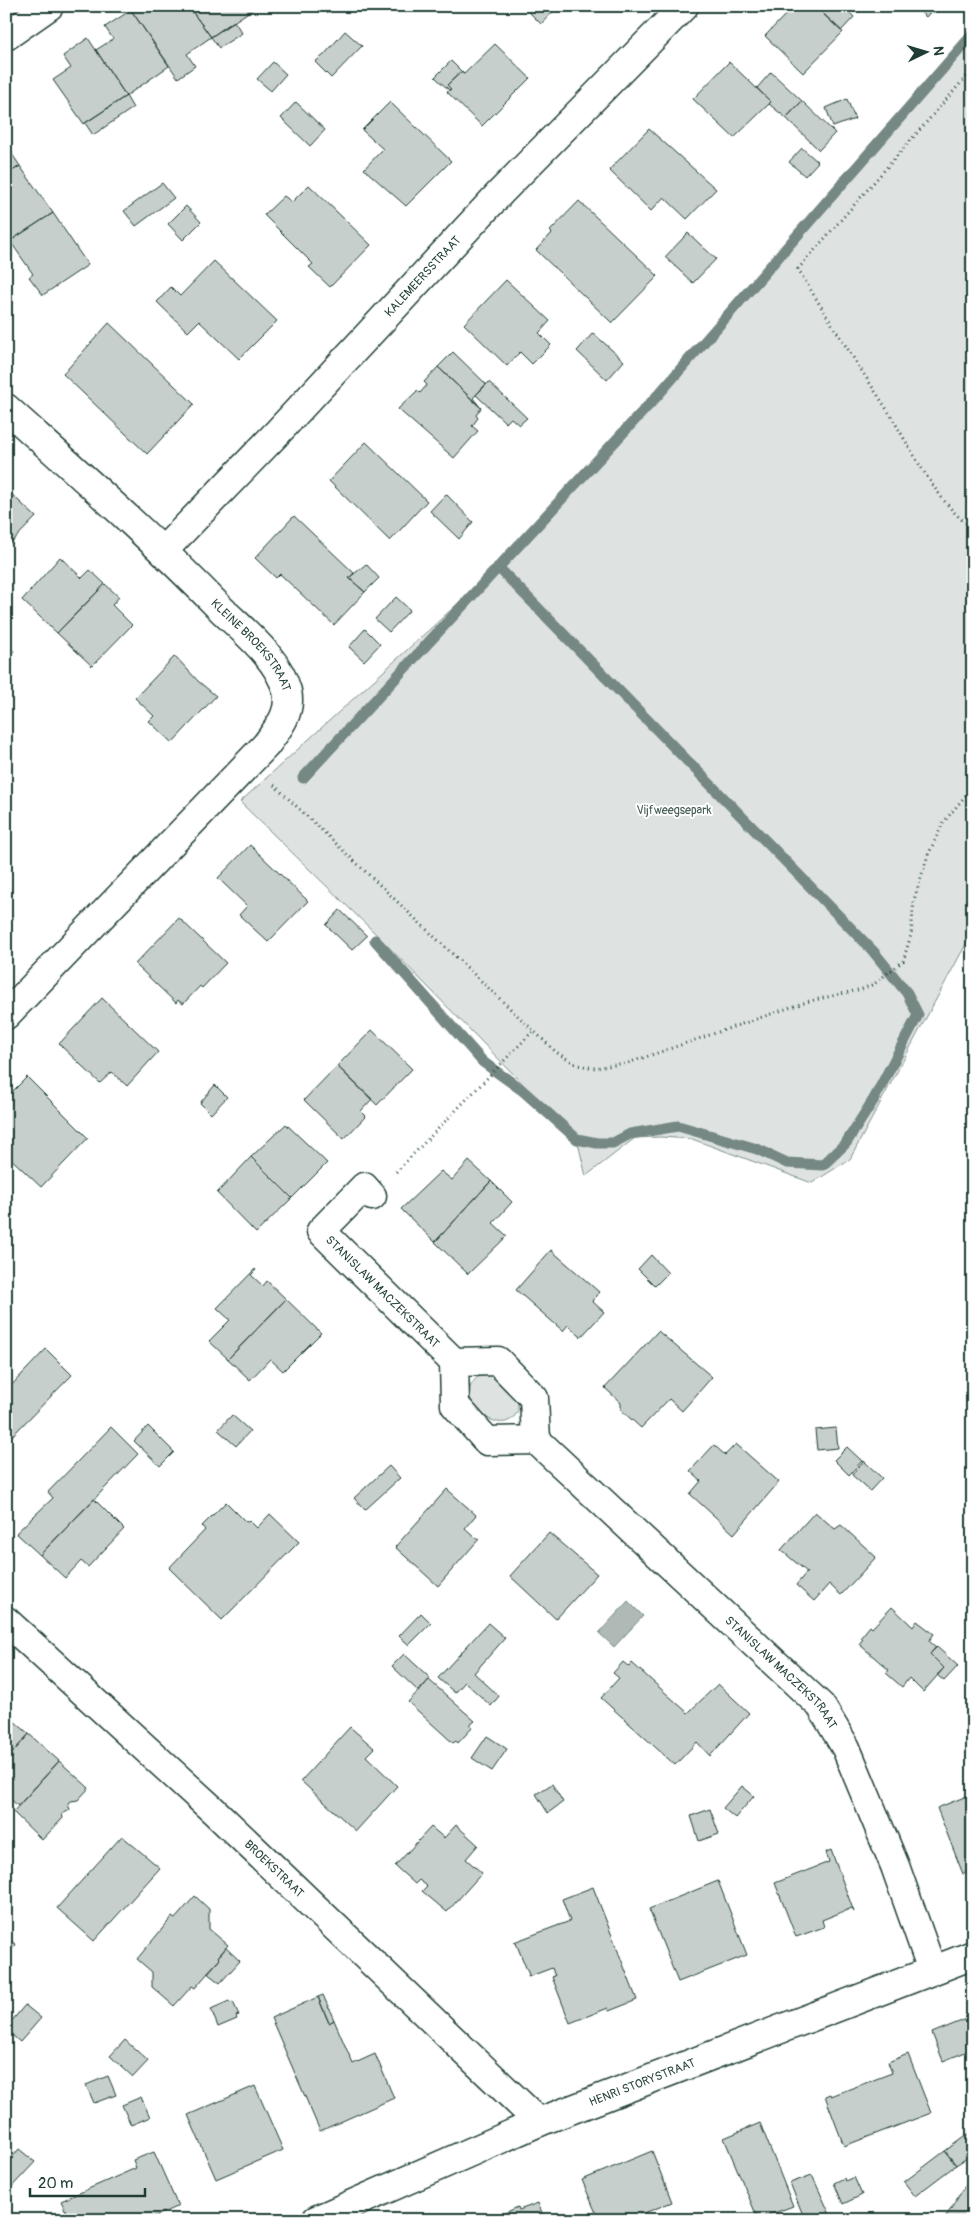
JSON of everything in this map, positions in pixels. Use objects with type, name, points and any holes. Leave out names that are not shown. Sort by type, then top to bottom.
[{"type":"street","points":[[6,36],[49,6]]},
{"type":"street","name":"KALEMEERSSTRAAT","points":[[164,551],[277,433],[501,192],[684,6]]},
{"type":"street","name":"KLEINE BROEKSTRAAT","points":[[6,408],[164,551],[272,660],[286,690],[288,707],[283,720],[266,745],[6,1015]]},
{"type":"street","name":"STANISLAW MACZEKSTRAAT","points":[[372,1196],[364,1187],[321,1231],[454,1362]]},
{"type":"street","points":[[498,1360],[534,1398],[536,1440],[487,1441],[455,1405],[454,1362],[498,1360]]},
{"type":"street","name":"STANISLAW MACZEKSTRAAT","points":[[536,1440],[821,1706],[846,1748],[896,1866],[932,1970]]},
{"type":"street","name":"BROEKSTRAAT","points":[[6,1621],[214,1811],[538,2122]]},
{"type":"street","name":"HENRI STORYSTRAAT","points":[[316,2220],[538,2122],[932,1970],[973,1956]]},
{"type":"path","points":[[973,68],[798,269],[927,477],[961,521],[973,527]]},
{"type":"path","points":[[250,762],[556,1052],[577,1065],[595,1068],[628,1063],[806,1002],[862,989],[874,984],[903,961],[911,935],[914,900],[928,855],[943,823],[966,795],[973,791]]},
{"type":"path","points":[[372,1196],[533,1030]]},
{"type":"green space","name":"Vijfweegsepark","points":[[973,34],[973,931],[850,1159],[812,1183],[692,1139],[635,1138],[586,1176],[577,1139],[378,936],[240,802],[498,567],[658,395]]},
{"type":"green space","points":[[486,1373],[500,1380],[513,1392],[518,1407],[516,1414],[510,1420],[502,1422],[492,1420],[483,1415],[471,1398],[470,1389],[474,1380]]},
{"type":"shaded area","points":[[628,1601],[643,1616],[614,1647],[599,1633]]},
{"type":"building","points":[[136,6],[188,6],[211,37],[187,54],[195,66],[178,78],[131,10]]},
{"type":"building","points":[[188,6],[251,6],[253,9],[211,37]]},
{"type":"building","points":[[523,6],[558,6],[541,24]]},
{"type":"building","points":[[787,6],[815,6],[843,32],[803,73],[765,36],[790,10]]},
{"type":"building","points":[[825,6],[843,6],[854,17],[841,31],[820,11]]},
{"type":"building","points":[[918,6],[936,6],[926,17],[916,8]]},
{"type":"building","points":[[131,10],[169,66],[126,96],[96,50],[113,39],[105,27]]},
{"type":"building","points":[[234,21],[242,33],[219,48],[211,37]]},
{"type":"building","points":[[345,31],[362,46],[331,78],[315,62],[324,55]]},
{"type":"building","points":[[88,38],[126,96],[84,124],[53,80],[71,68],[63,56]]},
{"type":"building","points":[[495,44],[530,78],[482,126],[447,92],[451,89],[447,85],[461,72],[464,74]]},
{"type":"building","points":[[451,61],[464,74],[461,72],[447,85],[451,89],[449,90],[435,77]]},
{"type":"building","points":[[273,62],[286,74],[271,91],[257,79]]},
{"type":"building","points":[[729,62],[771,102],[734,138],[693,99]]},
{"type":"building","points":[[771,72],[802,101],[786,118],[769,104],[771,102],[757,88]]},
{"type":"building","points":[[126,96],[133,108],[93,135],[85,123]]},
{"type":"building","points":[[847,99],[855,119],[833,127],[826,108]]},
{"type":"building","points":[[802,101],[835,133],[819,150],[786,118]]},
{"type":"building","points":[[296,102],[325,130],[310,146],[281,118]]},
{"type":"building","points":[[390,102],[451,161],[406,206],[364,169],[383,149],[362,130]]},
{"type":"building","points":[[649,129],[716,189],[687,219],[664,197],[651,211],[609,170]]},
{"type":"building","points":[[6,145],[20,166],[6,175]]},
{"type":"building","points":[[802,148],[818,162],[805,176],[789,162]]},
{"type":"building","points":[[20,166],[53,213],[10,241],[6,235],[6,175]]},
{"type":"building","points":[[162,183],[174,198],[136,226],[124,211]]},
{"type":"building","points":[[309,185],[371,245],[330,287],[309,267],[313,264],[264,215],[284,196],[292,202]]},
{"type":"building","points":[[579,201],[658,276],[612,323],[536,250],[552,233],[550,231]]},
{"type":"building","points":[[186,206],[201,222],[183,240],[168,224]]},
{"type":"building","points":[[53,213],[88,265],[43,295],[29,277],[33,274],[10,241]]},
{"type":"building","points":[[688,233],[716,259],[693,283],[665,257]]},
{"type":"building","points":[[214,261],[277,321],[239,359],[199,321],[188,332],[157,302],[171,287],[180,296]]},
{"type":"building","points":[[506,280],[550,321],[539,333],[551,345],[532,364],[520,352],[507,366],[464,324]]},
{"type":"building","points":[[109,323],[194,404],[147,454],[63,374]]},
{"type":"building","points":[[593,333],[624,361],[607,380],[577,351]]},
{"type":"building","points":[[453,352],[486,384],[473,398],[481,408],[438,367]]},
{"type":"building","points":[[438,367],[481,408],[476,415],[478,418],[472,426],[478,431],[454,458],[398,409],[417,390],[420,393],[427,385],[424,382]]},
{"type":"building","points":[[489,382],[527,418],[519,425],[511,418],[506,423],[476,395]]},
{"type":"building","points":[[366,442],[427,501],[390,541],[329,481]]},
{"type":"building","points":[[6,489],[36,517],[6,548]]},
{"type":"building","points":[[446,494],[473,522],[459,539],[430,511]]},
{"type":"building","points":[[294,516],[354,573],[349,578],[365,592],[334,625],[280,574],[276,578],[255,558]]},
{"type":"building","points":[[60,557],[82,578],[90,570],[105,584],[57,633],[22,600]]},
{"type":"building","points":[[366,564],[379,578],[365,592],[349,578]]},
{"type":"building","points":[[105,584],[119,597],[112,605],[132,625],[92,666],[57,633]]},
{"type":"building","points":[[396,597],[410,610],[389,632],[375,619]]},
{"type":"building","points":[[365,629],[380,644],[364,661],[349,647]]},
{"type":"building","points":[[6,643],[14,651],[6,660]]},
{"type":"building","points":[[175,656],[198,681],[216,696],[172,743],[149,721],[154,716],[135,698]]},
{"type":"building","points":[[250,845],[308,901],[268,942],[239,915],[247,906],[218,878]]},
{"type":"building","points":[[340,910],[367,936],[352,950],[326,925]]},
{"type":"building","points":[[179,918],[226,963],[202,988],[200,986],[183,1004],[178,1000],[176,1003],[135,964]]},
{"type":"building","points":[[102,998],[158,1052],[127,1086],[112,1072],[100,1083],[59,1044]]},
{"type":"building","points":[[372,1030],[412,1069],[377,1105],[337,1066]]},
{"type":"building","points":[[337,1066],[372,1099],[361,1111],[366,1116],[344,1139],[304,1100]]},
{"type":"building","points":[[27,1077],[88,1138],[41,1187],[6,1154],[6,1098]]},
{"type":"building","points":[[215,1085],[227,1097],[211,1114],[200,1103]]},
{"type":"building","points":[[286,1124],[327,1163],[292,1198],[251,1157]]},
{"type":"building","points":[[251,1157],[292,1198],[256,1233],[217,1193]]},
{"type":"building","points":[[469,1161],[491,1181],[435,1242],[401,1209],[441,1171],[452,1180]]},
{"type":"building","points":[[491,1181],[512,1202],[493,1223],[507,1236],[468,1274],[435,1242]]},
{"type":"building","points":[[551,1250],[599,1292],[592,1301],[604,1312],[581,1337],[568,1325],[563,1331],[516,1290]]},
{"type":"building","points":[[651,1255],[668,1273],[655,1286],[638,1269]]},
{"type":"building","points":[[255,1269],[251,1275],[263,1286],[267,1281],[286,1299],[228,1359],[209,1341],[230,1320],[217,1308]]},
{"type":"building","points":[[286,1299],[321,1333],[283,1371],[270,1359],[250,1380],[228,1359]]},
{"type":"building","points":[[658,1331],[712,1377],[682,1411],[669,1399],[641,1428],[621,1410],[621,1403],[605,1388]]},
{"type":"building","points":[[46,1349],[72,1375],[6,1442],[6,1391]]},
{"type":"building","points":[[232,1415],[250,1431],[236,1446],[218,1430]]},
{"type":"building","points":[[148,1426],[174,1452],[160,1466],[134,1441]]},
{"type":"building","points":[[111,1427],[138,1454],[40,1555],[16,1533],[53,1498],[48,1492]]},
{"type":"building","points":[[836,1428],[838,1448],[817,1450],[815,1430]]},
{"type":"building","points":[[736,1444],[779,1482],[734,1534],[690,1494],[701,1481],[690,1471],[714,1445],[725,1455]]},
{"type":"building","points":[[847,1447],[862,1461],[849,1475],[834,1460]]},
{"type":"building","points":[[864,1461],[882,1478],[870,1491],[852,1475]]},
{"type":"building","points":[[389,1466],[400,1478],[365,1510],[354,1498]]},
{"type":"building","points":[[447,1489],[476,1515],[465,1528],[479,1539],[438,1586],[395,1547]]},
{"type":"building","points":[[94,1499],[124,1529],[88,1567],[81,1561],[65,1578],[40,1555]]},
{"type":"building","points":[[226,1502],[246,1522],[249,1520],[257,1528],[270,1514],[299,1542],[222,1620],[169,1568],[205,1530],[202,1526]]},
{"type":"building","points":[[815,1512],[835,1529],[841,1525],[876,1557],[841,1595],[829,1584],[814,1601],[796,1585],[807,1572],[781,1550]]},
{"type":"building","points":[[549,1533],[597,1574],[556,1619],[510,1576]]},
{"type":"building","points":[[892,1607],[913,1627],[917,1621],[934,1634],[929,1641],[936,1647],[930,1654],[944,1668],[923,1692],[909,1678],[902,1687],[886,1673],[889,1670],[859,1644],[863,1639],[861,1637],[870,1626],[872,1628]]},
{"type":"building","points":[[421,1613],[431,1623],[409,1645],[399,1636]]},
{"type":"building","points":[[488,1623],[505,1638],[474,1673],[499,1696],[491,1706],[465,1682],[455,1693],[438,1678]]},
{"type":"building","points":[[937,1647],[958,1666],[944,1681],[937,1675],[944,1668],[930,1654]]},
{"type":"building","points":[[404,1654],[430,1678],[419,1692],[392,1666]]},
{"type":"building","points":[[623,1662],[629,1667],[632,1663],[688,1713],[718,1684],[749,1713],[710,1756],[697,1742],[675,1765],[601,1698],[619,1678],[613,1673]]},
{"type":"building","points":[[429,1680],[475,1721],[470,1725],[473,1727],[458,1743],[456,1741],[453,1743],[408,1702]]},
{"type":"building","points":[[6,1714],[29,1734],[6,1760]]},
{"type":"building","points":[[350,1727],[374,1748],[366,1756],[397,1786],[356,1831],[301,1781]]},
{"type":"building","points":[[29,1734],[59,1761],[18,1806],[6,1795],[6,1760]]},
{"type":"building","points":[[487,1736],[507,1749],[492,1771],[472,1758]]},
{"type":"building","points":[[59,1761],[89,1788],[78,1800],[71,1801],[68,1804],[70,1810],[62,1814],[63,1818],[42,1840],[13,1812]]},
{"type":"building","points":[[552,1784],[563,1802],[548,1813],[536,1794]]},
{"type":"building","points":[[742,1786],[754,1796],[735,1818],[723,1808]]},
{"type":"building","points":[[967,1796],[969,1804],[973,1802],[973,1870],[963,1874],[937,1808]]},
{"type":"building","points":[[710,1809],[719,1834],[699,1841],[691,1816]]},
{"type":"building","points":[[456,1825],[478,1845],[466,1859],[482,1873],[447,1912],[422,1891],[427,1886],[419,1880],[415,1884],[395,1866],[431,1827],[444,1838]]},
{"type":"building","points":[[122,1836],[160,1868],[94,1941],[57,1908]]},
{"type":"building","points":[[831,1850],[854,1912],[852,1908],[822,1920],[824,1927],[796,1937],[775,1883],[829,1862],[826,1852]]},
{"type":"building","points":[[718,1881],[747,1955],[678,1982],[649,1909]]},
{"type":"building","points":[[593,1887],[637,2000],[609,2011],[608,2008],[570,2023],[552,1977],[555,1976],[552,1968],[528,1977],[529,1975],[514,1942],[570,1921],[562,1899]]},
{"type":"building","points":[[195,1896],[209,1909],[209,1929],[228,1945],[218,1957],[220,1959],[195,1988],[192,1986],[174,2006],[152,1987],[152,1972],[137,1959],[172,1917],[175,1919]]},
{"type":"building","points":[[6,1936],[16,1945],[6,1955]]},
{"type":"building","points":[[226,1948],[240,1961],[220,1983],[207,1973],[220,1959],[218,1957]]},
{"type":"building","points":[[323,1995],[334,2020],[329,2023],[318,1997]]},
{"type":"building","points":[[318,1997],[329,2023],[334,2020],[353,2064],[375,2054],[394,2098],[320,2131],[271,2018]]},
{"type":"building","points":[[229,2001],[230,2003],[233,2002],[239,2015],[236,2016],[237,2019],[218,2027],[211,2009]]},
{"type":"building","points":[[25,2005],[41,2018],[20,2042],[6,2028]]},
{"type":"building","points":[[969,2018],[973,2027],[973,2049],[943,2061],[932,2033]]},
{"type":"building","points":[[125,2040],[148,2061],[133,2077],[110,2056]]},
{"type":"building","points":[[908,2054],[931,2113],[844,2146],[825,2096],[830,2094],[831,2096],[892,2073],[888,2062]]},
{"type":"building","points":[[108,2076],[116,2095],[94,2103],[86,2085]]},
{"type":"building","points":[[255,2086],[283,2150],[216,2179],[188,2115]]},
{"type":"building","points":[[141,2097],[150,2117],[131,2125],[122,2105]]},
{"type":"building","points":[[760,2123],[793,2206],[758,2219],[724,2138]]},
{"type":"building","points":[[973,2128],[973,2154],[956,2165],[945,2151]]},
{"type":"building","points":[[19,2149],[35,2162],[6,2193],[6,2161],[8,2162]]},
{"type":"building","points":[[652,2151],[672,2202],[627,2220],[599,2220],[582,2180]]},
{"type":"building","points":[[945,2151],[956,2165],[915,2196],[904,2182]]},
{"type":"building","points":[[154,2152],[178,2206],[147,2220],[70,2220],[61,2201],[136,2168],[133,2160]]},
{"type":"building","points":[[973,2173],[973,2220],[944,2220]]},
{"type":"building","points":[[812,2175],[831,2220],[805,2220],[790,2183]]},
{"type":"building","points":[[854,2177],[862,2195],[843,2204],[834,2183],[844,2178],[845,2181]]},
{"type":"building","points":[[538,2203],[545,2220],[489,2220],[518,2207],[519,2210]]},
{"type":"waterway","points":[[303,778],[658,395],[973,34]]},
{"type":"waterway","points":[[375,940],[483,1062],[522,1090],[577,1139],[597,1143],[613,1143],[630,1134],[678,1126],[757,1149],[787,1163],[823,1165],[846,1143],[874,1099],[918,1015],[907,993],[873,951],[498,567]]}]
